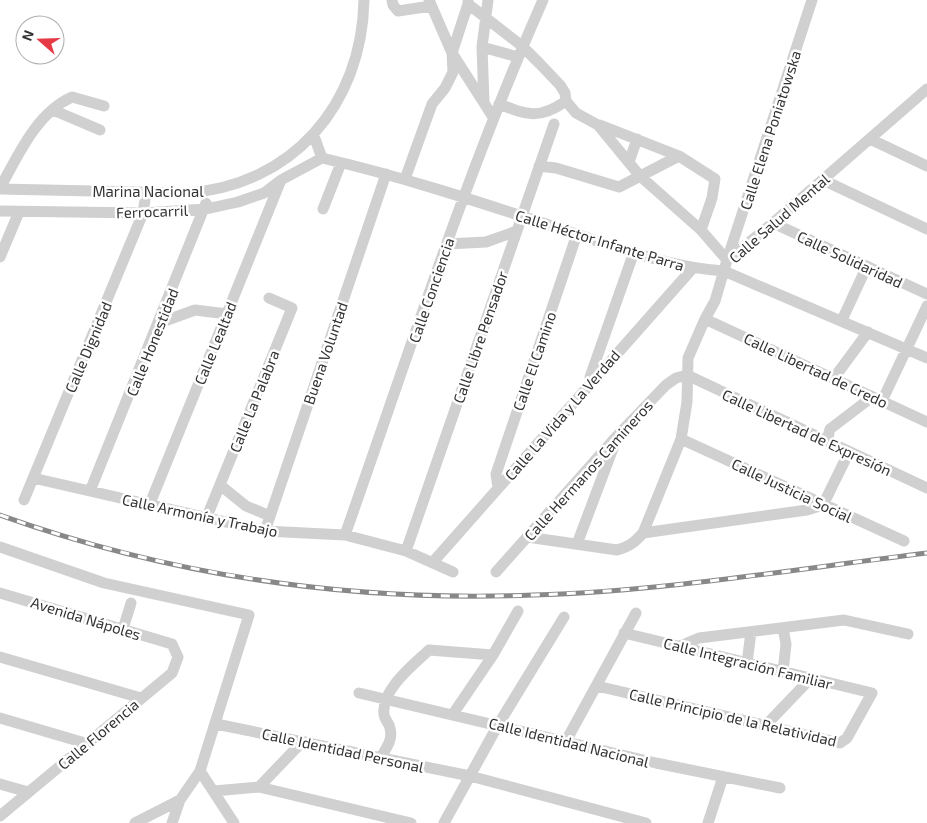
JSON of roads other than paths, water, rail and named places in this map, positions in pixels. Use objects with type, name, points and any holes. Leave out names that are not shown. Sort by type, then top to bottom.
[{"type":"street","name":"Marina Nacional","points":[[0,189],[146,193],[207,191],[255,176],[298,150],[314,136],[328,117],[349,74],[360,42],[364,0]]},
{"type":"street","points":[[392,0],[395,9],[398,11],[430,3],[452,53],[493,117]]},
{"type":"street","points":[[484,104],[482,47],[484,17],[488,0]]},
{"type":"street","name":"Calle Conciencia","points":[[345,535],[493,117],[542,0]]},
{"type":"street","name":"Calle Elena Poniatowska","points":[[725,265],[812,0]]},
{"type":"street","points":[[405,179],[432,104],[445,88],[453,72],[452,53],[468,2],[520,52],[560,85],[565,93],[566,101],[576,113],[598,125],[680,156],[715,179],[712,198],[700,230]]},
{"type":"street","points":[[482,47],[520,52]]},
{"type":"street","points":[[0,189],[29,138],[53,110],[72,96],[104,106]]},
{"type":"street","name":"Calle Salud Mental","points":[[577,544],[617,550],[627,548],[643,533],[681,439],[687,402],[688,358],[704,319],[715,301],[725,265],[870,139],[924,96]]},
{"type":"street","points":[[499,104],[528,115],[542,114],[566,101]]},
{"type":"street","points":[[53,110],[100,130]]},
{"type":"street","name":"Calle Libre Pensador","points":[[406,551],[554,124]]},
{"type":"street","points":[[598,125],[640,176],[700,230],[725,265]]},
{"type":"street","points":[[314,136],[322,158]]},
{"type":"street","points":[[628,162],[636,139]]},
{"type":"street","points":[[870,139],[927,166]]},
{"type":"street","points":[[540,166],[556,168],[619,187],[680,156]]},
{"type":"street","name":"Calle Héctor Infante Parra","points":[[322,158],[405,179],[463,199],[692,268],[725,265],[927,358]]},
{"type":"street","name":"Ferrocarril","points":[[0,211],[143,213],[206,209],[238,202],[264,193],[281,180],[322,158]]},
{"type":"street","points":[[323,209],[342,163]]},
{"type":"street","name":"Buena Voluntad","points":[[265,531],[386,174]]},
{"type":"street","name":"Calle Lealtad","points":[[149,506],[281,180]]},
{"type":"street","points":[[823,180],[927,229]]},
{"type":"street","name":"Calle Honestidad","points":[[90,491],[206,209],[207,191]]},
{"type":"street","name":"Calle Dignidad","points":[[24,500],[143,213],[146,193]]},
{"type":"street","points":[[0,258],[19,212]]},
{"type":"street","name":"Calle Solidaridad","points":[[773,224],[927,294]]},
{"type":"street","points":[[447,244],[486,242],[517,231]]},
{"type":"street","name":"Calle El Camino","points":[[498,488],[496,474],[577,234]]},
{"type":"street","points":[[588,384],[634,252]]},
{"type":"street","points":[[842,320],[868,266]]},
{"type":"street","name":"Calle La Vida y La Verdad","points":[[433,562],[692,268]]},
{"type":"street","name":"Calle La Palabra","points":[[206,519],[292,308],[269,298]]},
{"type":"street","points":[[827,441],[830,429],[877,399],[906,349],[927,306]]},
{"type":"street","points":[[159,323],[195,310],[227,314]]},
{"type":"street","name":"Calle Libertad de Credo","points":[[704,319],[927,422]]},
{"type":"street","points":[[834,378],[868,332]]},
{"type":"street","name":"Calle Hermanos Camineros","points":[[496,572],[666,385],[676,378],[687,375]]},
{"type":"street","name":"Calle Libertad de Expresión","points":[[687,375],[927,488]]},
{"type":"street","points":[[527,537],[577,544],[618,436]]},
{"type":"street","name":"Calle Justicia Social","points":[[681,439],[904,541]]},
{"type":"street","points":[[643,533],[807,510],[823,504],[850,452]]},
{"type":"street","name":"Calle Armonía y Trabajo","points":[[33,478],[265,531],[345,535],[406,551],[453,572]]},
{"type":"street","points":[[220,485],[246,506],[270,516]]},
{"type":"street","points":[[0,546],[104,583],[249,615],[200,771],[180,800],[172,823]]},
{"type":"street","name":"Avenida Nápoles","points":[[0,593],[172,644]]},
{"type":"street","points":[[123,629],[132,603]]},
{"type":"street","points":[[453,714],[494,655],[518,611]]},
{"type":"street","points":[[566,741],[636,612]]},
{"type":"street","points":[[444,823],[498,725],[564,617]]},
{"type":"street","points":[[680,646],[699,638],[844,620],[908,634]]},
{"type":"street","points":[[783,628],[786,644],[783,672]]},
{"type":"street","points":[[747,663],[751,632]]},
{"type":"street","name":"Calle Integración Familiar","points":[[624,633],[872,692]]},
{"type":"street","name":"Calle Florencia","points":[[0,816],[85,743],[172,673],[178,657],[172,644]]},
{"type":"street","points":[[381,757],[390,742],[392,734],[384,715],[386,699],[403,673],[429,650],[494,655]]},
{"type":"street","points":[[0,657],[141,698]]},
{"type":"street","points":[[766,725],[811,678]]},
{"type":"street","name":"Calle Principio de la Relatividad","points":[[596,686],[840,743],[844,742],[872,692]]},
{"type":"street","name":"Calle Identidad Nacional","points":[[359,693],[723,777],[780,788]]},
{"type":"street","points":[[0,718],[85,743]]},
{"type":"street","name":"Calle Identidad Personal","points":[[216,724],[470,776],[607,818],[646,823]]},
{"type":"street","points":[[259,787],[303,741]]},
{"type":"street","points":[[200,771],[234,823]]},
{"type":"street","points":[[708,823],[723,777]]},
{"type":"street","points":[[0,784],[28,792]]},
{"type":"street","points":[[214,791],[259,787],[411,823]]},
{"type":"street","points":[[134,823],[180,800]]},
{"type":"railway","points":[[0,515],[130,554],[196,569],[330,589],[397,594],[465,596],[582,593],[681,584],[927,553]]}]
